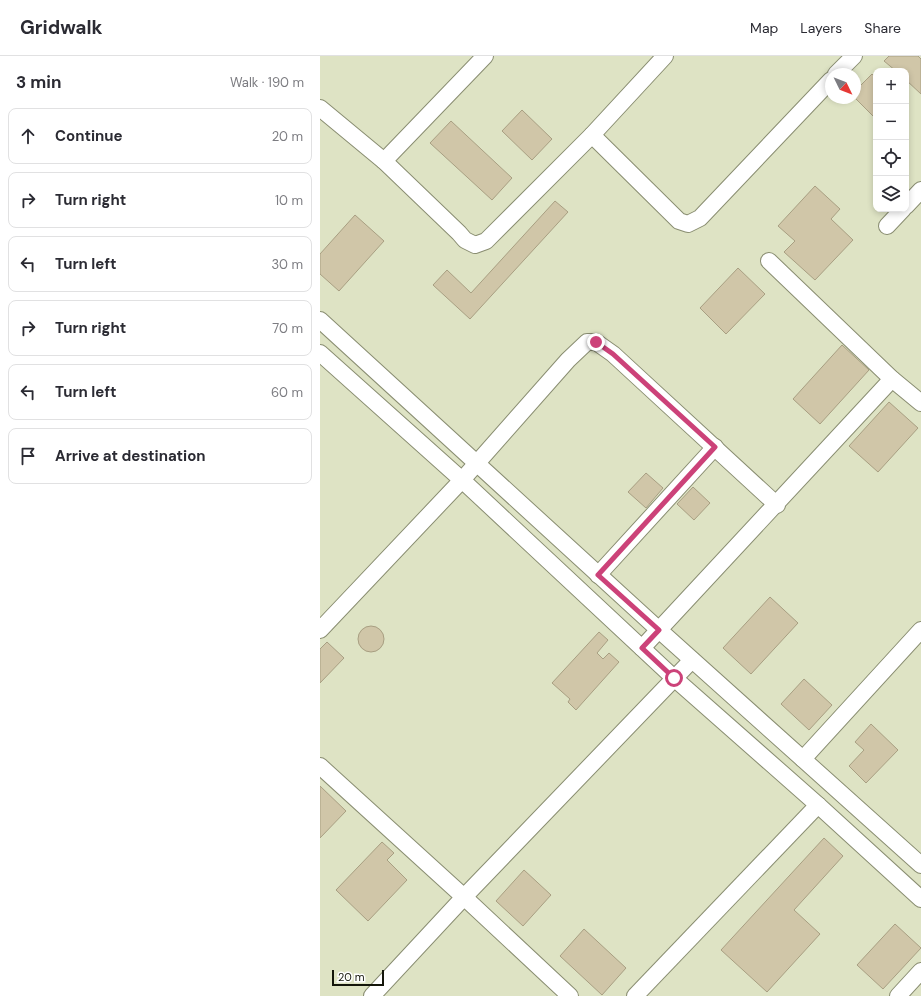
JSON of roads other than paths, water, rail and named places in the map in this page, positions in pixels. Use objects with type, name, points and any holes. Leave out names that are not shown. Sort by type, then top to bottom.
[{"type":"street","points":[[384,161],[485,56]]},
{"type":"street","points":[[320,108],[384,161],[465,240],[475,245],[486,241],[592,135],[665,56]]},
{"type":"street","points":[[842,68],[854,56]]},
{"type":"street","points":[[592,135],[679,221],[688,224],[700,218],[825,86]]},
{"type":"street","points":[[909,203],[921,190]]},
{"type":"street","points":[[887,226],[900,212]]},
{"type":"street","points":[[769,262],[892,380],[921,403]]},
{"type":"street","points":[[320,320],[598,575],[921,865]]},
{"type":"street","points":[[320,630],[462,480],[568,360],[587,342],[596,342],[613,354],[777,505]]},
{"type":"street","points":[[320,353],[462,480],[674,678],[818,805],[921,899]]},
{"type":"street","points":[[642,648],[892,380]]},
{"type":"street","points":[[598,575],[715,447]]},
{"type":"street","points":[[803,759],[920,633]]},
{"type":"street","points":[[372,996],[464,897],[692,660]]},
{"type":"street","points":[[320,766],[570,996]]},
{"type":"street","points":[[635,996],[818,805]]},
{"type":"street","points":[[898,996],[921,971]]}]
